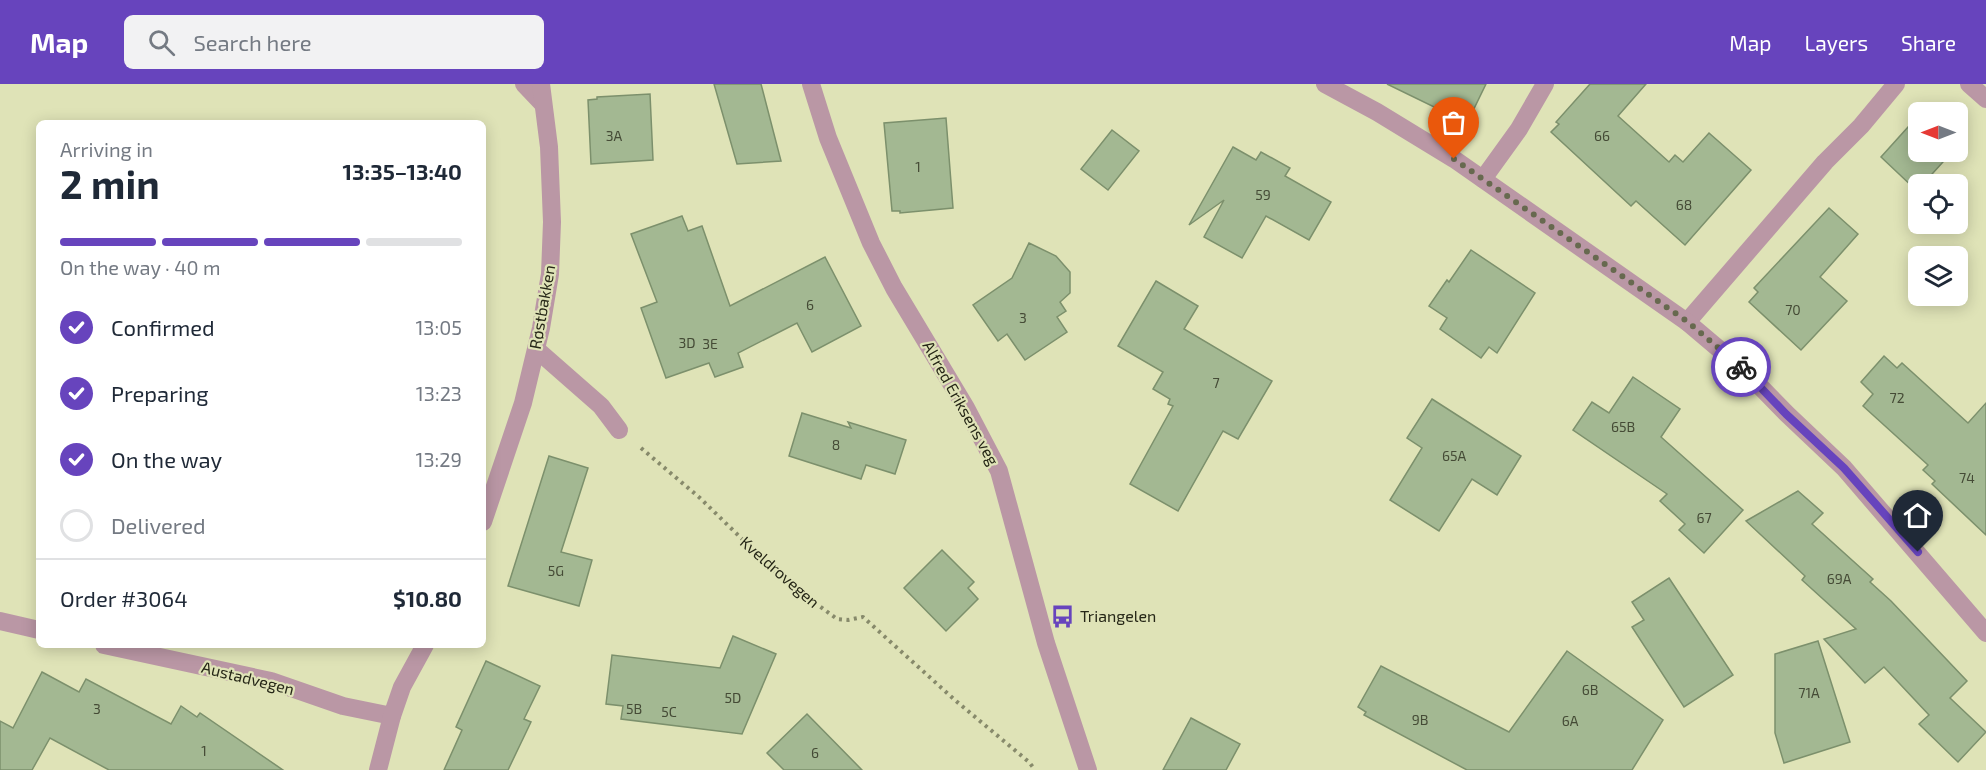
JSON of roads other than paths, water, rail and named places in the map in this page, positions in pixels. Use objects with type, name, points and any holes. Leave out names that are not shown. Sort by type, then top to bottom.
[{"type":"street","points":[[524,84],[543,104]]},
{"type":"street","name":"Røstbakken","points":[[486,513],[523,403],[550,273],[552,222],[549,147],[541,84]]},
{"type":"street","name":"Alfred Eriksens veg","points":[[811,84],[828,138],[871,243],[894,288],[966,408],[999,471],[1046,643],[1088,770]]},
{"type":"street","points":[[1325,84],[1377,112],[1454,159],[1688,322],[1745,370],[1786,414],[1844,468],[1986,633]]},
{"type":"street","points":[[1483,179],[1519,129],[1545,84]]},
{"type":"street","points":[[1688,322],[1811,178],[1861,126],[1896,84]]},
{"type":"street","points":[[1969,84],[1986,99]]},
{"type":"street","points":[[536,349],[601,406],[619,430]]},
{"type":"street","points":[[0,621],[36,629]]},
{"type":"street","name":"Austadvegen","points":[[118,648],[271,681],[343,706],[392,716]]},
{"type":"street","points":[[378,770],[402,687],[423,648]]},
{"type":"place","name":"Triangelen","points":[[1062,616]]}]
